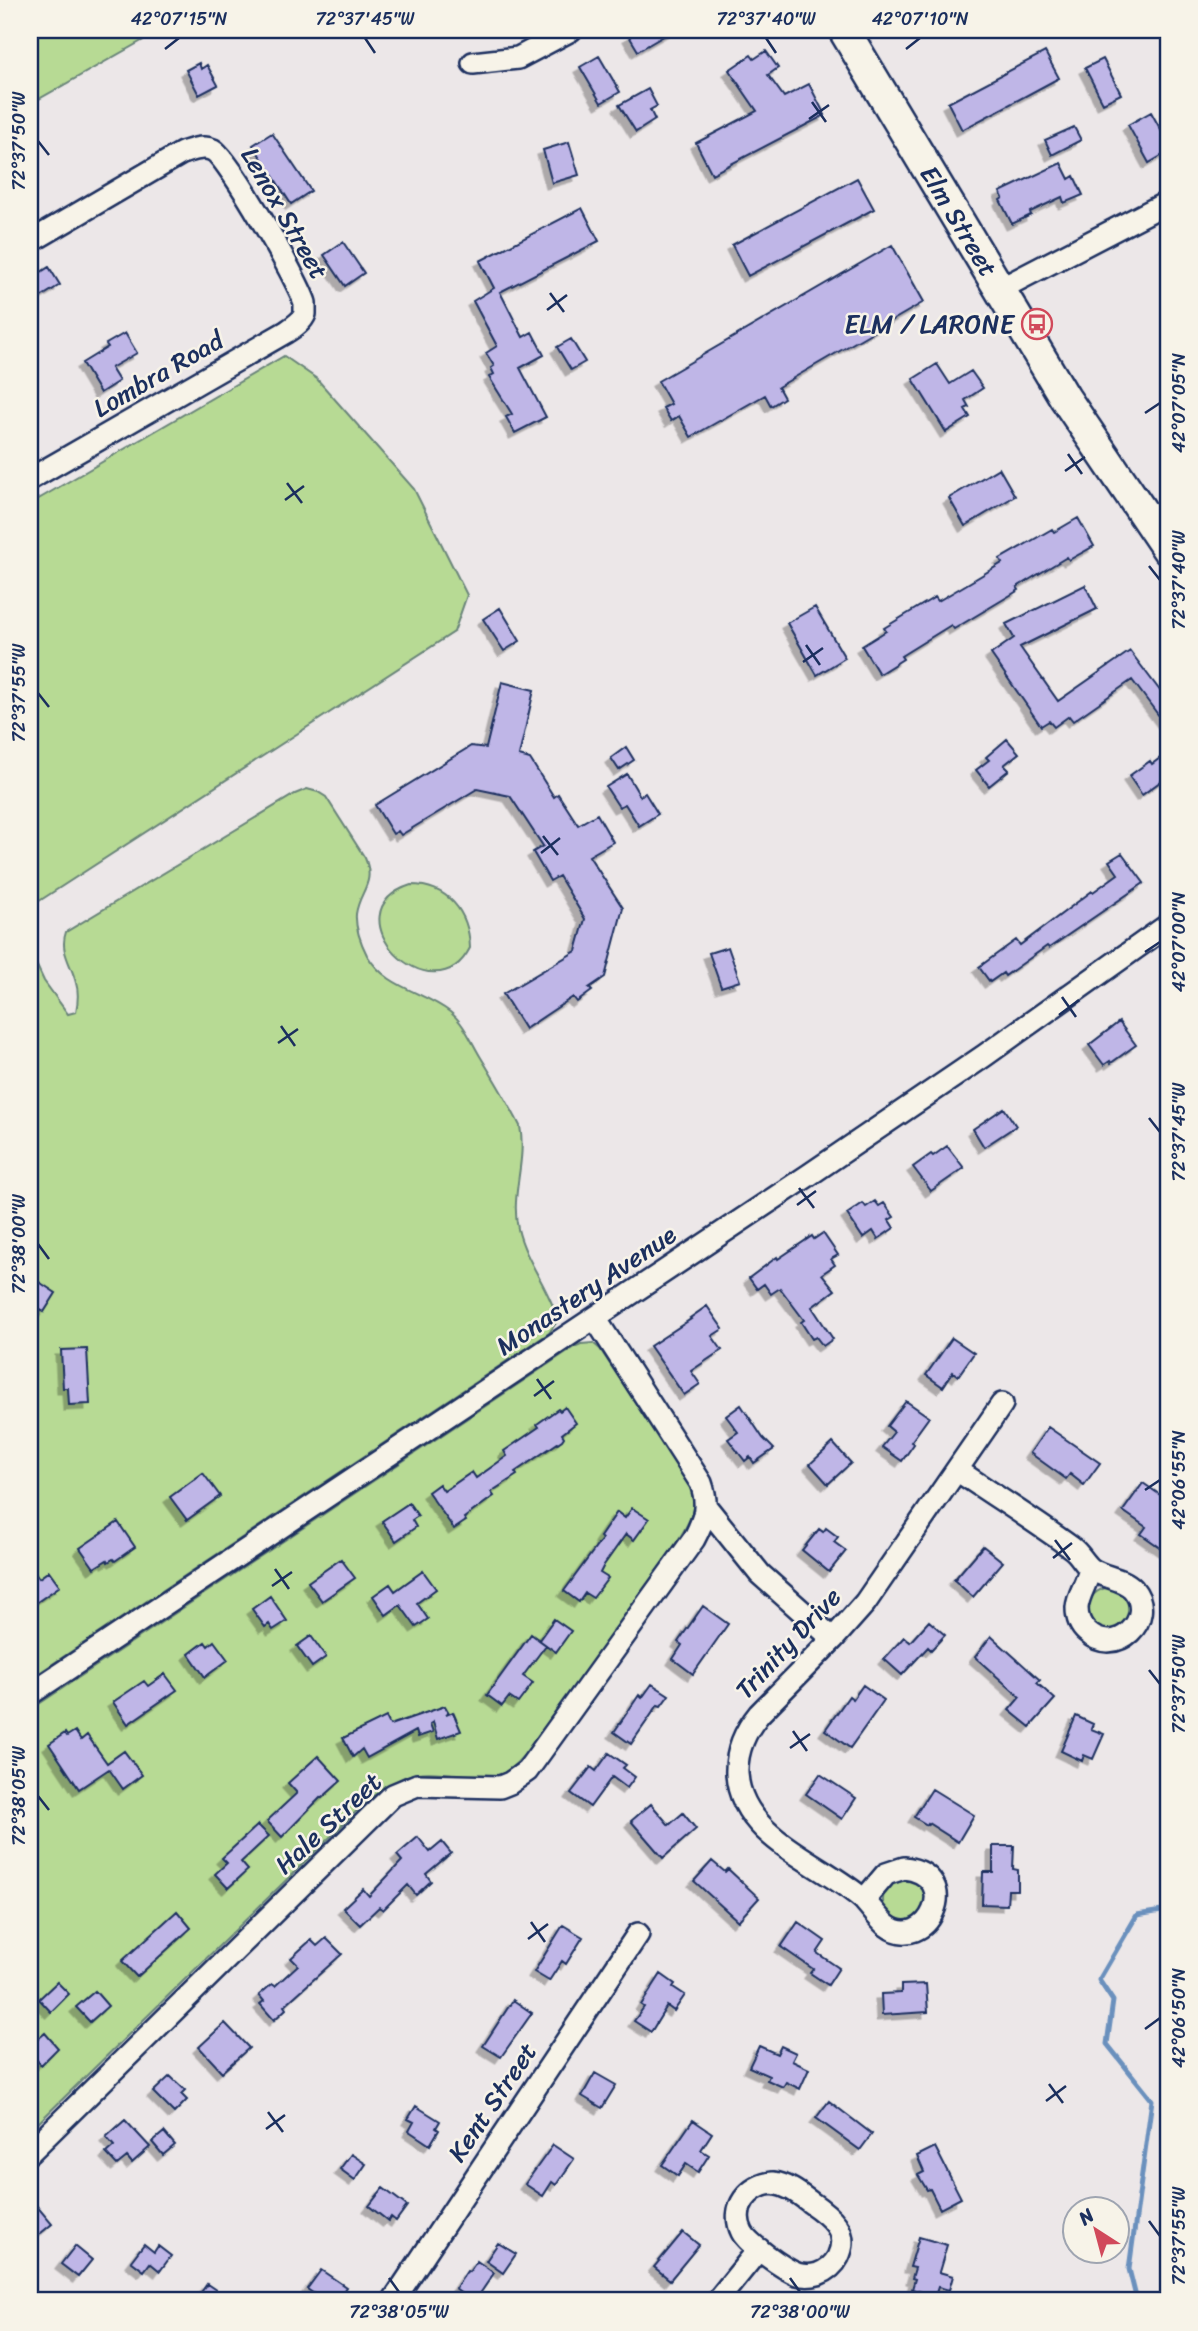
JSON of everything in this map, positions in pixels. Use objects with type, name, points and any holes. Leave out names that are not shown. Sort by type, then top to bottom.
[{"type":"main road","name":"Elm Street","points":[[844,30],[1065,398],[1168,550]]},
{"type":"street","points":[[472,64],[518,58],[571,30]]},
{"type":"street","name":"Lenox Street","points":[[30,242],[182,153],[200,148],[210,149],[225,161],[238,180],[279,252],[305,304],[305,310]]},
{"type":"street","points":[[1000,289],[1168,202]]},
{"type":"street","name":"Lombra Road","points":[[30,479],[286,332],[300,322],[305,310]]},
{"type":"street","name":"Monastery Avenue","points":[[30,1694],[939,1087],[1168,925]]},
{"type":"street","points":[[595,1318],[694,1470],[706,1494],[707,1508],[760,1574],[833,1639]]},
{"type":"street","name":"Trinity Drive","points":[[864,1900],[760,1826],[745,1806],[738,1781],[739,1754],[748,1727],[865,1603],[1002,1404]]},
{"type":"street","points":[[957,1470],[1074,1550],[1090,1568]]},
{"type":"street","name":"Hale Street","points":[[30,2152],[393,1796],[417,1785],[500,1787],[527,1771],[694,1539],[707,1508]]},
{"type":"street","name":"Kent Street","points":[[393,2301],[638,1934]]},
{"type":"street","points":[[773,2182],[788,2186],[832,2218],[842,2239],[835,2262],[816,2275],[792,2272],[759,2249],[742,2233],[739,2210],[751,2190],[773,2182]]},
{"type":"street","points":[[717,2301],[759,2249]]},
{"type":"green space","points":[[30,30],[161,30],[30,104]]},
{"type":"green space","points":[[284,356],[317,379],[414,489],[467,595],[454,632],[30,907],[30,504]]},
{"type":"green space","points":[[307,789],[326,797],[365,858],[368,881],[356,919],[367,955],[384,975],[394,982],[455,1016],[467,1032],[520,1126],[522,1152],[516,1203],[518,1229],[526,1253],[558,1320],[549,1333],[30,1679],[30,951],[44,981],[68,1014],[76,1012],[78,990],[65,952],[66,932]]},
{"type":"green space","points":[[411,885],[424,886],[445,895],[460,912],[469,935],[470,948],[453,967],[433,972],[413,967],[395,954],[383,936],[380,916],[388,898]]},
{"type":"green space","points":[[593,1343],[600,1349],[686,1479],[691,1489],[693,1508],[687,1525],[671,1551],[529,1750],[500,1775],[483,1777],[439,1772],[418,1773],[387,1786],[370,1798],[30,2131],[30,1710],[574,1347]]},
{"type":"green space","points":[[1109,1588],[1124,1594],[1130,1609],[1124,1624],[1109,1630],[1094,1624],[1088,1609],[1094,1594]]},
{"type":"green space","points":[[905,1878],[920,1885],[927,1900],[920,1915],[905,1922],[890,1915],[883,1900],[890,1885]]},
{"type":"building","points":[[639,30],[674,30],[638,51],[629,36]]},
{"type":"building","points":[[766,51],[778,68],[768,75],[784,97],[809,84],[825,115],[712,174],[696,143],[757,111],[729,70],[751,55],[754,59]]},
{"type":"building","points":[[1045,52],[1059,78],[962,130],[948,103]]},
{"type":"building","points":[[599,56],[620,92],[601,103],[580,67]]},
{"type":"building","points":[[1103,59],[1121,94],[1103,103],[1085,68]]},
{"type":"building","points":[[199,63],[201,69],[207,65],[218,85],[199,95],[186,70]]},
{"type":"building","points":[[648,89],[657,106],[650,110],[655,120],[636,132],[619,105]]},
{"type":"building","points":[[1151,112],[1168,143],[1168,152],[1149,163],[1128,125]]},
{"type":"building","points":[[1074,127],[1081,140],[1052,155],[1045,140]]},
{"type":"building","points":[[272,133],[311,191],[291,204],[253,145]]},
{"type":"building","points":[[569,142],[579,175],[552,183],[543,150]]},
{"type":"building","points":[[1061,163],[1069,179],[1074,176],[1083,195],[1064,203],[1062,197],[1012,224],[1000,200],[1003,198],[1000,192]]},
{"type":"building","points":[[857,178],[874,209],[748,276],[732,245]]},
{"type":"building","points":[[582,208],[599,241],[500,292],[523,337],[532,332],[544,355],[520,368],[546,417],[515,433],[506,417],[512,414],[489,377],[494,374],[491,368],[494,366],[486,353],[497,346],[473,301],[494,288],[480,261]]},
{"type":"building","points":[[343,242],[364,273],[345,286],[324,255]]},
{"type":"building","points":[[892,245],[924,302],[778,387],[784,398],[771,406],[765,395],[691,437],[679,416],[671,421],[663,408],[671,404],[658,381]]},
{"type":"building","points":[[49,267],[60,285],[36,300],[30,290],[30,279]]},
{"type":"building","points":[[125,333],[137,353],[111,368],[119,381],[100,393],[82,363]]},
{"type":"building","points":[[571,339],[585,362],[571,370],[557,347]]},
{"type":"building","points":[[937,364],[950,384],[971,371],[983,388],[965,400],[969,407],[965,409],[970,417],[946,432],[913,379]]},
{"type":"building","points":[[999,468],[1015,496],[965,526],[949,498]]},
{"type":"building","points":[[1078,518],[1094,546],[1069,560],[1067,557],[954,629],[951,625],[901,656],[903,659],[879,674],[862,646],[886,631],[884,628],[935,597],[938,601],[962,587],[1002,563],[1000,559],[1052,529],[1054,532]]},
{"type":"building","points":[[1085,585],[1097,609],[1020,647],[1058,701],[1130,651],[1164,696],[1168,706],[1168,722],[1165,724],[1132,680],[1073,721],[1069,716],[1054,727],[1049,721],[1041,726],[991,654],[1014,638],[1006,624]]},
{"type":"building","points":[[815,607],[845,658],[817,675],[787,623]]},
{"type":"building","points":[[500,608],[520,641],[504,651],[483,619]]},
{"type":"building","points":[[502,682],[534,690],[519,756],[530,759],[554,797],[558,794],[578,825],[597,814],[613,842],[589,856],[623,908],[605,977],[589,988],[592,991],[577,1002],[573,997],[525,1029],[503,994],[576,951],[585,919],[559,876],[550,881],[533,852],[543,846],[510,796],[477,789],[401,835],[398,831],[393,834],[375,805],[471,746],[486,748]]},
{"type":"building","points":[[1007,739],[1019,753],[1004,765],[1009,770],[989,786],[976,770],[989,760],[986,757]]},
{"type":"building","points":[[626,747],[634,760],[619,770],[611,758]]},
{"type":"building","points":[[1168,752],[1168,776],[1142,795],[1129,776]]},
{"type":"building","points":[[627,774],[640,796],[645,793],[658,814],[639,826],[625,804],[619,807],[606,787]]},
{"type":"building","points":[[1122,853],[1144,883],[1049,948],[1047,946],[1005,976],[1003,973],[990,982],[979,967],[1016,940],[1020,945],[1118,874],[1109,861]]},
{"type":"building","points":[[728,947],[740,981],[721,987],[709,953]]},
{"type":"building","points":[[1119,1022],[1136,1045],[1104,1065],[1089,1045]]},
{"type":"building","points":[[1004,1108],[1016,1126],[984,1147],[973,1129]]},
{"type":"building","points":[[947,1146],[964,1168],[931,1191],[913,1167]]},
{"type":"building","points":[[875,1201],[879,1206],[884,1203],[894,1217],[889,1220],[894,1228],[878,1239],[873,1231],[863,1238],[847,1214],[863,1203],[866,1207]]},
{"type":"building","points":[[823,1233],[838,1255],[831,1259],[835,1265],[822,1274],[835,1290],[812,1307],[833,1339],[823,1346],[816,1337],[812,1339],[801,1322],[804,1320],[780,1288],[771,1294],[764,1284],[757,1289],[749,1278],[777,1257],[778,1259],[812,1236],[814,1239]]},
{"type":"building","points":[[30,1276],[56,1293],[44,1312],[30,1303]]},
{"type":"building","points":[[707,1306],[723,1329],[712,1336],[722,1350],[691,1371],[700,1384],[684,1395],[650,1346]]},
{"type":"building","points":[[952,1338],[974,1353],[958,1376],[953,1372],[943,1387],[926,1375]]},
{"type":"building","points":[[87,1349],[90,1404],[69,1405],[68,1388],[63,1388],[61,1350]]},
{"type":"building","points":[[906,1401],[929,1417],[911,1442],[914,1444],[902,1461],[882,1447],[894,1432],[887,1426]]},
{"type":"building","points":[[741,1405],[763,1438],[774,1449],[754,1463],[750,1457],[745,1461],[728,1439],[738,1432],[726,1416]]},
{"type":"building","points":[[565,1407],[576,1423],[562,1434],[562,1440],[515,1472],[517,1475],[491,1492],[494,1496],[464,1518],[466,1521],[454,1529],[428,1492],[439,1484],[444,1491],[472,1472],[476,1478],[507,1456],[504,1451],[539,1427],[537,1424]]},
{"type":"building","points":[[1048,1427],[1100,1463],[1084,1485],[1070,1474],[1066,1479],[1030,1453]]},
{"type":"building","points":[[833,1443],[851,1463],[828,1484],[810,1464]]},
{"type":"building","points":[[203,1473],[220,1496],[187,1520],[170,1497]]},
{"type":"building","points":[[1143,1483],[1166,1499],[1168,1553],[1141,1534],[1146,1527],[1123,1511]]},
{"type":"building","points":[[409,1503],[418,1516],[412,1520],[416,1527],[396,1541],[382,1521]]},
{"type":"building","points":[[632,1508],[649,1519],[634,1540],[626,1534],[604,1565],[600,1573],[608,1578],[593,1598],[585,1593],[579,1602],[564,1591],[602,1539],[600,1537],[617,1512],[625,1518]]},
{"type":"building","points":[[118,1522],[135,1547],[115,1561],[107,1560],[94,1568],[80,1548]]},
{"type":"building","points":[[826,1528],[838,1537],[834,1542],[846,1551],[829,1572],[802,1550],[819,1529],[823,1532]]},
{"type":"building","points":[[983,1546],[1003,1562],[973,1597],[954,1580]]},
{"type":"building","points":[[341,1559],[355,1578],[322,1601],[308,1582]]},
{"type":"building","points":[[30,1565],[39,1578],[49,1571],[60,1586],[30,1607]]},
{"type":"building","points":[[423,1571],[436,1589],[417,1603],[428,1619],[416,1627],[400,1605],[386,1615],[373,1596],[390,1584],[395,1591]]},
{"type":"building","points":[[270,1596],[287,1621],[273,1630],[269,1624],[265,1627],[252,1609]]},
{"type":"building","points":[[703,1606],[728,1624],[693,1674],[673,1659],[682,1645],[678,1642]]},
{"type":"building","points":[[554,1619],[571,1631],[556,1652],[539,1640]]},
{"type":"building","points":[[929,1621],[945,1635],[931,1650],[928,1647],[902,1675],[884,1659],[904,1637],[910,1642]]},
{"type":"building","points":[[531,1634],[546,1645],[523,1676],[533,1683],[518,1703],[509,1697],[502,1706],[487,1695]]},
{"type":"building","points":[[311,1636],[326,1657],[312,1667],[297,1646]]},
{"type":"building","points":[[991,1636],[1040,1680],[1037,1683],[1055,1699],[1030,1727],[1009,1710],[1020,1697],[975,1657]]},
{"type":"building","points":[[214,1641],[228,1660],[205,1677],[189,1654],[205,1642],[208,1646]]},
{"type":"building","points":[[165,1674],[177,1690],[128,1724],[113,1702],[144,1681],[148,1686]]},
{"type":"building","points":[[652,1684],[669,1695],[661,1706],[658,1705],[631,1744],[614,1732],[639,1695],[642,1698]]},
{"type":"building","points":[[863,1685],[884,1700],[850,1748],[825,1730],[849,1696],[853,1699]]},
{"type":"building","points":[[445,1706],[449,1713],[446,1715],[453,1712],[461,1731],[438,1739],[433,1722],[430,1724],[433,1732],[418,1737],[416,1731],[367,1758],[362,1749],[353,1757],[343,1738],[386,1717],[390,1725]]},
{"type":"building","points":[[1076,1716],[1093,1724],[1091,1729],[1104,1734],[1093,1759],[1084,1755],[1082,1761],[1061,1751]]},
{"type":"building","points":[[75,1731],[81,1740],[87,1735],[107,1763],[124,1751],[142,1775],[123,1789],[109,1769],[79,1789],[49,1744],[65,1733],[67,1736]]},
{"type":"building","points":[[609,1753],[626,1765],[623,1768],[635,1777],[627,1788],[612,1777],[590,1807],[571,1793],[591,1767],[596,1771]]},
{"type":"building","points":[[318,1756],[341,1781],[321,1797],[282,1837],[267,1821],[297,1793],[288,1783]]},
{"type":"building","points":[[820,1774],[856,1798],[842,1819],[806,1794]]},
{"type":"building","points":[[932,1789],[974,1815],[958,1842],[914,1817]]},
{"type":"building","points":[[651,1804],[669,1825],[683,1813],[696,1829],[663,1858],[631,1821]]},
{"type":"building","points":[[258,1825],[269,1836],[241,1862],[248,1870],[228,1888],[215,1874],[227,1863],[222,1858]]},
{"type":"building","points":[[418,1837],[430,1852],[442,1842],[451,1853],[426,1874],[431,1881],[416,1895],[408,1885],[383,1910],[379,1907],[360,1925],[343,1908],[363,1889],[369,1896],[402,1861],[397,1855]]},
{"type":"building","points":[[993,1846],[1014,1846],[1013,1869],[1018,1870],[1018,1890],[1008,1890],[1007,1905],[982,1904],[983,1872],[993,1872]]},
{"type":"building","points":[[712,1861],[725,1872],[728,1869],[759,1898],[738,1921],[694,1881]]},
{"type":"building","points":[[177,1911],[191,1928],[137,1977],[122,1961]]},
{"type":"building","points":[[798,1922],[825,1941],[817,1953],[839,1968],[828,1985],[810,1973],[813,1969],[781,1947]]},
{"type":"building","points":[[563,1925],[583,1937],[566,1964],[562,1961],[549,1981],[534,1972]]},
{"type":"building","points":[[326,1938],[342,1954],[284,2006],[286,2009],[274,2020],[260,2004],[264,2001],[259,1995],[272,1984],[275,1986],[298,1965],[291,1958],[311,1940],[317,1946]]},
{"type":"building","points":[[661,1974],[685,1995],[674,2011],[667,2006],[651,2032],[634,2021]]},
{"type":"building","points":[[57,1982],[69,1994],[51,2012],[39,1999]]},
{"type":"building","points":[[926,1984],[928,2012],[882,2015],[881,1994],[901,1993],[901,1985]]},
{"type":"building","points":[[95,1991],[108,2006],[90,2022],[76,2007]]},
{"type":"building","points":[[513,2000],[532,2013],[501,2057],[483,2046]]},
{"type":"building","points":[[225,2023],[249,2048],[222,2072],[199,2047]]},
{"type":"building","points":[[45,2033],[58,2048],[41,2065],[30,2052],[30,2046]]},
{"type":"building","points":[[759,2046],[777,2054],[781,2046],[796,2053],[792,2061],[809,2069],[800,2089],[786,2082],[783,2087],[767,2080],[769,2076],[749,2067]]},
{"type":"building","points":[[595,2073],[616,2085],[602,2108],[582,2096]]},
{"type":"building","points":[[170,2076],[185,2090],[181,2094],[187,2100],[174,2113],[153,2092]]},
{"type":"building","points":[[829,2101],[872,2134],[860,2150],[816,2118]]},
{"type":"building","points":[[416,2106],[440,2121],[436,2128],[439,2130],[430,2145],[409,2131],[414,2122],[408,2119]]},
{"type":"building","points":[[125,2120],[150,2147],[132,2163],[127,2157],[117,2165],[106,2153],[114,2146],[106,2137]]},
{"type":"building","points":[[693,2120],[712,2133],[701,2150],[709,2155],[698,2172],[686,2164],[678,2176],[662,2165]]},
{"type":"building","points":[[164,2132],[175,2145],[163,2155],[152,2142]]},
{"type":"building","points":[[553,2145],[574,2159],[556,2185],[552,2182],[543,2196],[525,2184]]},
{"type":"building","points":[[935,2147],[961,2198],[940,2209],[930,2189],[927,2190],[918,2175],[924,2172],[917,2156]]},
{"type":"building","points":[[351,2154],[366,2164],[355,2180],[340,2169]]},
{"type":"building","points":[[383,2188],[407,2206],[396,2221],[391,2217],[388,2221],[369,2206]]},
{"type":"building","points":[[30,2198],[52,2224],[30,2242]]},
{"type":"building","points":[[683,2232],[699,2245],[670,2280],[654,2267]]},
{"type":"building","points":[[919,2237],[947,2245],[939,2272],[953,2276],[949,2290],[938,2287],[935,2296],[912,2289],[915,2268],[910,2267]]},
{"type":"building","points":[[498,2243],[516,2254],[503,2273],[486,2261]]},
{"type":"building","points":[[144,2244],[154,2252],[158,2246],[171,2256],[160,2271],[150,2263],[144,2271],[131,2261]]},
{"type":"building","points":[[75,2246],[92,2260],[78,2277],[61,2264]]},
{"type":"building","points":[[477,2261],[494,2273],[475,2301],[472,2301],[455,2289]]},
{"type":"building","points":[[321,2270],[361,2301],[325,2301],[307,2289]]},
{"type":"building","points":[[207,2284],[232,2301],[195,2301]]},
{"type":"waterway","points":[[1137,2301],[1129,2269],[1152,2100],[1107,2044],[1113,2001],[1099,1980],[1137,1915],[1168,1910]]},
{"type":"place","name":"ELM / LARONE","points":[[1037,324]]}]
